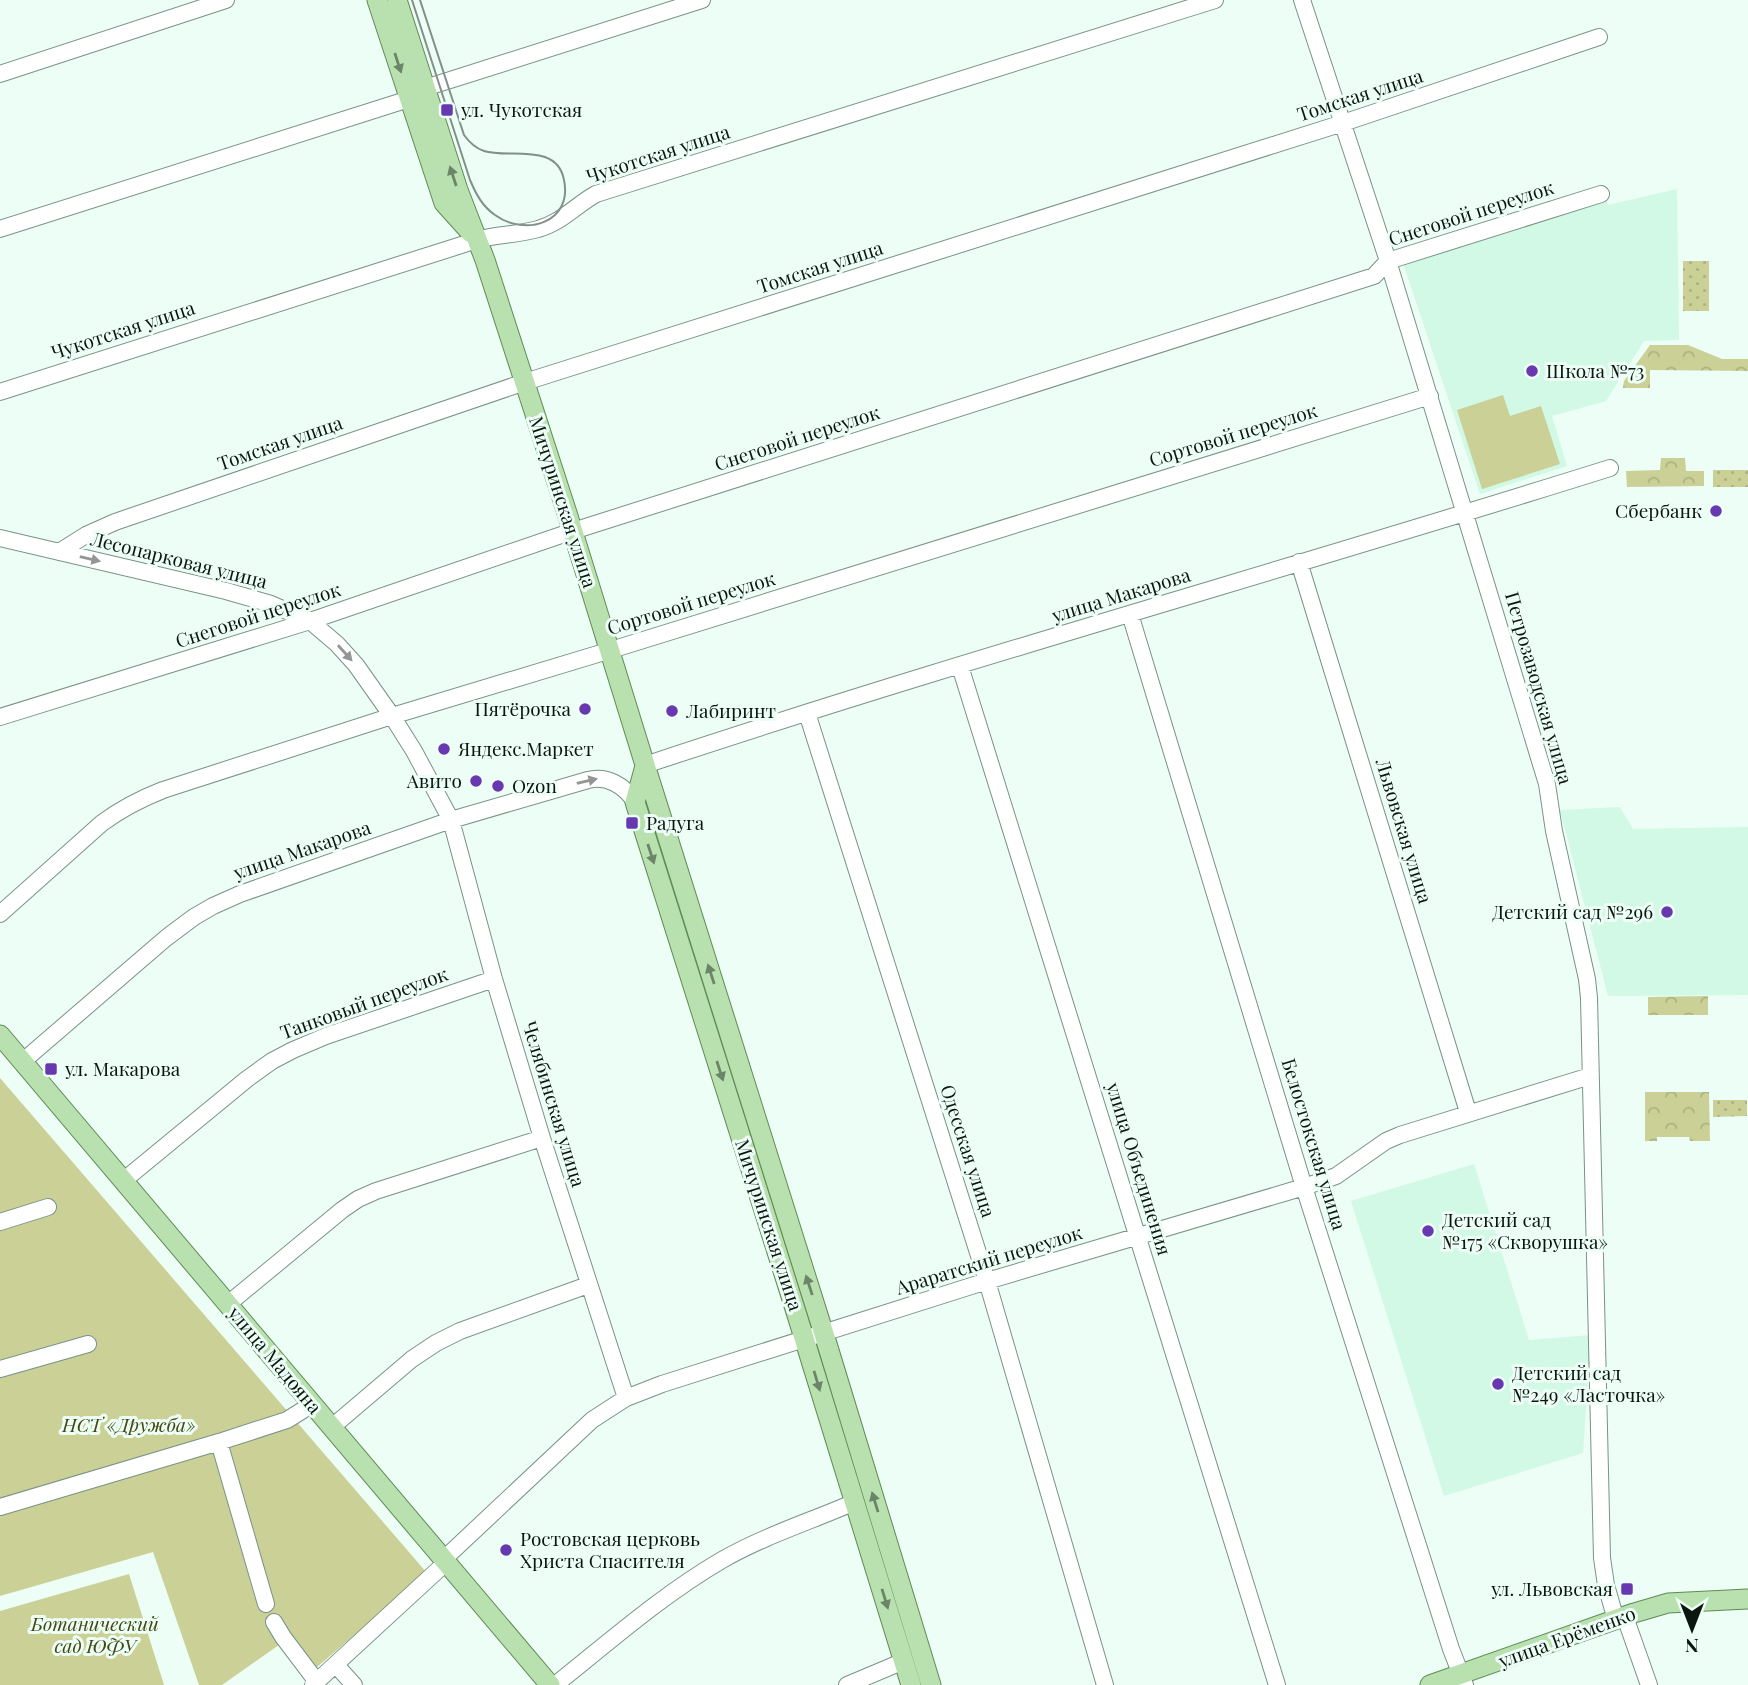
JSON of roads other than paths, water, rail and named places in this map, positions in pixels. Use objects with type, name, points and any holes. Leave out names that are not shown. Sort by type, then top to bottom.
[{"type":"main road","name":"Мичуринская улица","points":[[377,0],[444,203],[477,240]]},
{"type":"main road","name":"Мичуринская улица","points":[[397,0],[458,190],[525,382],[611,650],[930,1685]]},
{"type":"main road","points":[[635,802],[645,765]]},
{"type":"main road","name":"Мичуринская улица","points":[[635,802],[911,1685]]},
{"type":"main road","name":"улица Мадояна","points":[[0,1035],[332,1427],[537,1685]]},
{"type":"main road","name":"улица Мадояна","points":[[0,1053],[303,1410],[552,1685]]},
{"type":"main road","name":"улица Ерёменко","points":[[1430,1685],[1463,1680],[1621,1618],[1668,1603],[1748,1599]]},
{"type":"street","points":[[0,74],[226,0]]},
{"type":"street","points":[[425,88],[702,0]]},
{"type":"street","name":"Чукотская улица","points":[[0,392],[489,236],[539,229],[557,222],[581,202],[596,194],[1215,0]]},
{"type":"street","name":"Петрозаводская улица","points":[[1302,0],[1388,261],[1547,783],[1554,831],[1587,979],[1602,1558],[1606,1585],[1621,1618]]},
{"type":"street","name":"Томская улица","points":[[59,552],[86,535],[115,522],[525,382],[1343,123],[1599,37]]},
{"type":"street","points":[[0,229],[409,99]]},
{"type":"street","name":"Снеговой переулок","points":[[0,717],[310,621],[573,531],[1374,276],[1388,261],[1601,194]]},
{"type":"street","name":"Сортовой переулок","points":[[0,914],[102,823],[120,810],[163,790],[392,716],[1430,396]]},
{"type":"street","name":"улица Макарова","points":[[645,765],[1610,468]]},
{"type":"street","name":"Лесопарковая улица","points":[[0,538],[226,591],[271,604],[310,621],[356,665],[414,751],[451,820]]},
{"type":"street","name":"Львовская улица","points":[[1299,562],[1468,1112]]},
{"type":"street","name":"Белостокская улица","points":[[1130,614],[1304,1187],[1463,1680]]},
{"type":"street","name":"улица Объединения","points":[[960,666],[1277,1685]]},
{"type":"street","name":"Одесская улица","points":[[807,713],[987,1281],[1105,1685]]},
{"type":"street","name":"улица Макарова","points":[[22,1062],[166,938],[194,917],[240,894],[451,820],[596,778],[618,785],[629,793],[635,802]]},
{"type":"street","name":"Челябинская улица","points":[[451,820],[494,979],[542,1138],[626,1398]]},
{"type":"street","name":"Танковый переулок","points":[[123,1181],[272,1061],[326,1036],[494,979]]},
{"type":"street","name":"Араратский переулок","points":[[315,1684],[592,1420],[626,1398],[662,1384],[987,1281],[1304,1187],[1336,1176],[1386,1141],[1400,1135],[1590,1076]]},
{"type":"street","points":[[228,1304],[358,1199],[542,1138]]},
{"type":"street","points":[[0,1222],[48,1208]]},
{"type":"street","points":[[332,1427],[412,1359],[436,1343],[460,1331],[588,1285]]},
{"type":"street","points":[[0,1369],[88,1344]]},
{"type":"street","points":[[0,1507],[219,1442],[287,1420],[303,1410]]},
{"type":"street","points":[[219,1442],[265,1604]]},
{"type":"street","points":[[552,1685],[682,1586],[723,1560],[761,1541],[855,1502]]},
{"type":"street","points":[[1621,1618],[1649,1685]]},
{"type":"street","points":[[274,1622],[315,1684]]},
{"type":"street","points":[[847,1685],[904,1661]]},
{"type":"street","points":[[336,1665],[354,1685]]},
{"type":"tram line","points":[[412,0],[477,195],[490,211],[507,222],[520,225],[544,222],[554,216],[565,195],[560,168],[542,156],[484,151],[466,138],[420,0]]},
{"type":"place","name":"ул. Чукотская","points":[[447,110]]},
{"type":"place","name":"Школа №73","points":[[1532,371]]},
{"type":"place","name":"Сбербанк","points":[[1716,511]]},
{"type":"place","name":"Пятёрочка","points":[[585,709]]},
{"type":"place","name":"Лабиринт","points":[[672,711]]},
{"type":"place","name":"Яндекс.Маркет","points":[[444,749]]},
{"type":"place","name":"Авито","points":[[476,781]]},
{"type":"place","name":"Ozon","points":[[498,786]]},
{"type":"place","name":"Радуга","points":[[632,823]]},
{"type":"place","name":"Детский сад №296","points":[[1667,912]]},
{"type":"place","name":"ул. Макарова","points":[[51,1069]]},
{"type":"place","name":"Детский сад №175 «Скворушка»","points":[[1428,1231]]},
{"type":"place","name":"Детский сад №249 «Ласточка»","points":[[1498,1384]]},
{"type":"place","name":"Ростовская церковь Христа Спасителя","points":[[506,1550]]},
{"type":"place","name":"ул. Львовская","points":[[1627,1589]]},
{"type":"park label","name":"НСТ «Дружба»","points":[[129,1425]]},
{"type":"park label","name":"Ботанический сад ЮФУ","points":[[95,1635]]}]
